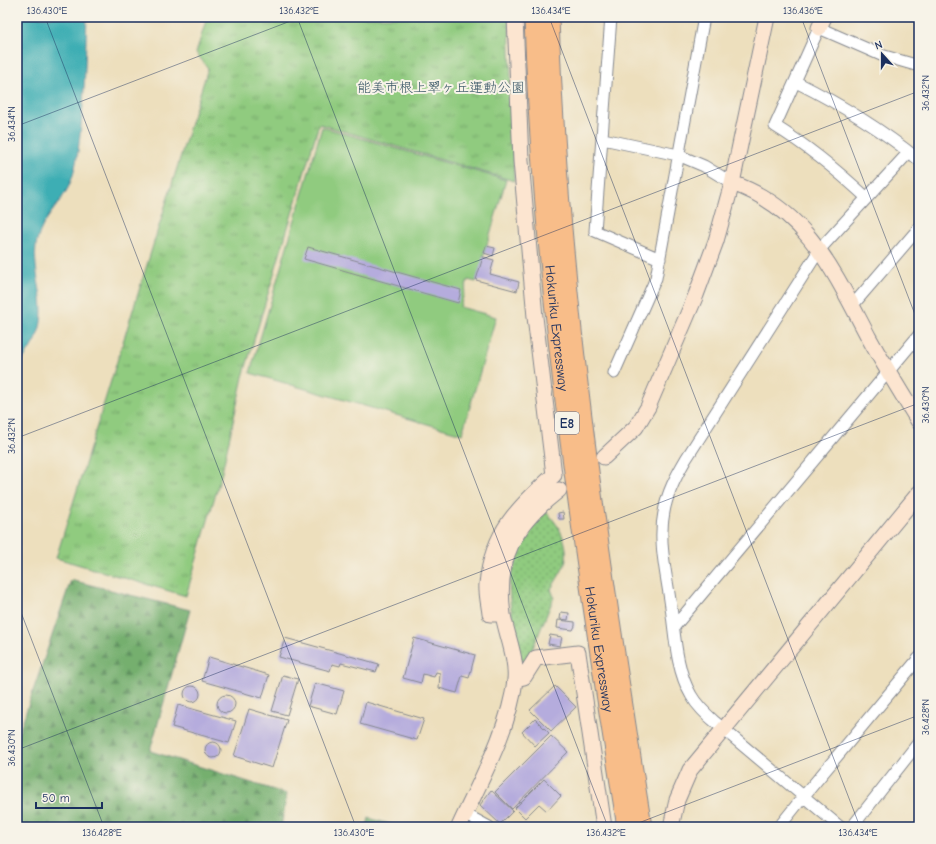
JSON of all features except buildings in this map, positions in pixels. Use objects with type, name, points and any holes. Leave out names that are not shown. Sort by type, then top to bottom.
[{"type":"highway","name":"Hokuriku Expressway","points":[[534,17],[548,246],[570,451],[596,631],[627,827]]},
{"type":"highway","name":"Hokuriku Expressway","points":[[549,17],[557,172],[573,347],[614,653],[642,827]]},
{"type":"street","points":[[503,614],[490,614],[487,585],[492,552],[504,528],[524,501],[554,475],[535,316],[521,161],[516,17]]},
{"type":"street","points":[[611,17],[595,231],[660,259]]},
{"type":"street","points":[[614,373],[656,278],[704,17]]},
{"type":"street","points":[[604,457],[636,427],[659,384],[716,241],[732,183],[767,17]]},
{"type":"street","points":[[867,198],[832,165],[804,144],[776,126],[796,82],[820,21],[881,55],[919,66]]},
{"type":"street","points":[[796,82],[835,102],[881,131],[919,160]]},
{"type":"street","points":[[602,139],[678,155],[704,166],[732,183],[752,190],[779,207],[804,229],[820,249],[888,372],[919,422]]},
{"type":"street","points":[[840,827],[802,797],[724,730],[700,708],[691,695],[684,679],[674,627],[662,546],[663,514],[667,500],[686,459],[820,249],[909,152]]},
{"type":"street","points":[[852,306],[919,228]]},
{"type":"street","points":[[674,627],[919,335]]},
{"type":"street","points":[[489,827],[462,821],[504,724],[511,704],[515,679],[511,647],[503,614],[502,584],[504,565],[509,548],[528,518],[559,490]]},
{"type":"street","points":[[671,827],[676,800],[690,770],[919,493]]},
{"type":"street","points":[[515,679],[524,677],[536,658],[578,653],[604,827]]},
{"type":"street","points":[[779,827],[802,797],[919,658]]},
{"type":"street","points":[[852,827],[919,742]]},
{"type":"green space","name":"能美市根上翠ヶ丘運動公園","points":[[207,17],[509,17],[514,181],[319,124],[243,377],[222,472],[186,596],[56,558],[208,68],[196,53]]},
{"type":"green space","points":[[322,127],[506,180],[476,282],[468,280],[460,307],[496,317],[462,434],[250,373]]},
{"type":"green space","points":[[546,512],[558,527],[564,539],[566,562],[551,589],[554,597],[530,655],[523,665],[519,655],[512,616],[509,583],[511,568],[515,554],[522,541],[532,527]]},
{"type":"green space","points":[[71,580],[190,610],[150,751],[287,794],[281,827],[17,827],[17,738]]},
{"type":"green space","points":[[369,818],[400,827],[367,827]]},
{"type":"water","points":[[17,17],[87,17],[83,106],[76,161],[69,186],[39,233],[36,260],[42,316],[37,336],[17,367]]}]
